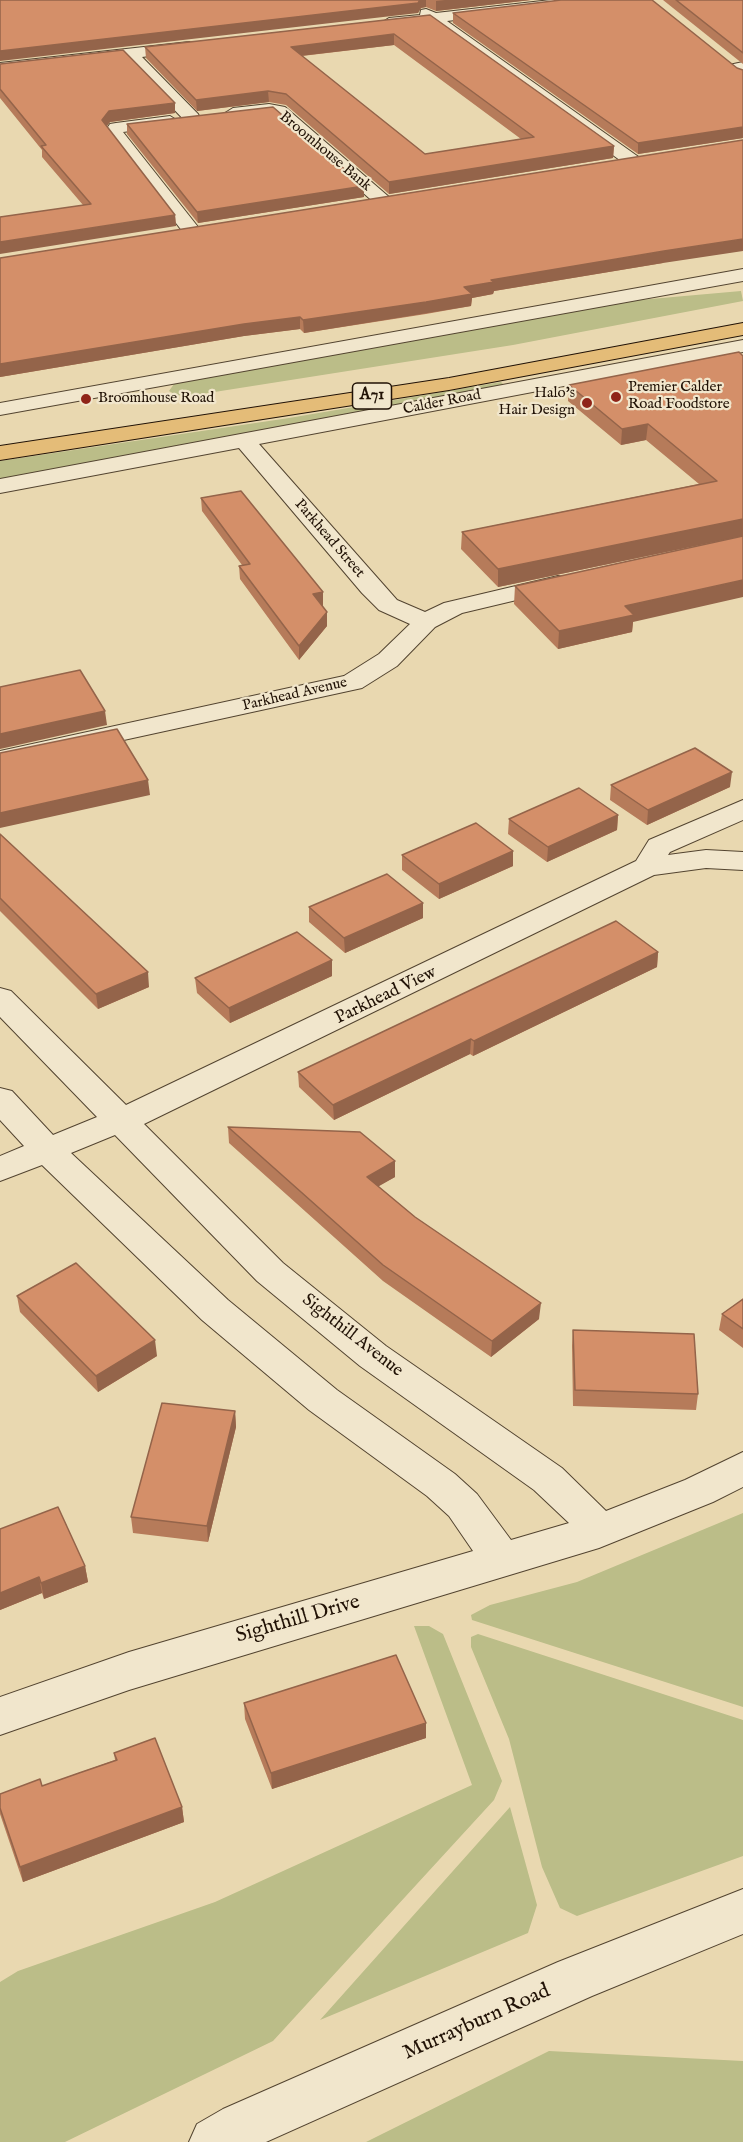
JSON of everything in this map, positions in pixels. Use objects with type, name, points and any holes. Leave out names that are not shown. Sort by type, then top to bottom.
[{"type":"main road","points":[[491,356],[743,309]]},
{"type":"main road","name":"Calder Road","points":[[0,453],[449,384],[743,329]]},
{"type":"street","points":[[377,25],[589,0]]},
{"type":"street","points":[[414,5],[634,162]]},
{"type":"street","points":[[0,68],[201,45]]},
{"type":"street","points":[[129,53],[192,118]]},
{"type":"street","name":"Broomhouse Bank","points":[[193,232],[113,131],[116,128],[269,109],[279,111],[383,201]]},
{"type":"street","points":[[612,165],[654,159]]},
{"type":"street","points":[[362,205],[406,198]]},
{"type":"street","points":[[171,235],[215,228]]},
{"type":"street","points":[[0,409],[743,275]]},
{"type":"street","name":"Calder Road","points":[[0,486],[743,346]]},
{"type":"street","name":"Parkhead Street","points":[[244,440],[388,605],[426,622]]},
{"type":"street","name":"Parkhead Avenue","points":[[0,759],[353,682],[388,660],[426,622],[453,608],[584,578]]},
{"type":"street","name":"Parkhead View","points":[[647,867],[659,846],[743,808]]},
{"type":"street","name":"Parkhead View","points":[[122,1120],[433,974],[647,867],[706,859],[743,861]]},
{"type":"street","name":"Sighthill Avenue","points":[[0,998],[270,1272],[374,1356],[548,1479],[582,1510],[599,1531]]},
{"type":"street","points":[[0,1099],[48,1151],[215,1310],[323,1400],[448,1491],[463,1505],[502,1561]]},
{"type":"street","points":[[0,1170],[122,1120]]},
{"type":"street","name":"Sighthill Drive","points":[[0,1716],[129,1671],[599,1531],[689,1496],[743,1468]]},
{"type":"street","name":"Murrayburn Road","points":[[215,2142],[241,2127],[575,1979],[743,1911]]},
{"type":"green space","points":[[741,291],[743,301],[513,345],[189,396],[176,395],[169,391],[174,384],[628,301]]},
{"type":"green space","points":[[501,382],[505,386],[0,481],[0,461],[289,418]]},
{"type":"green space","points":[[743,1513],[743,1707],[472,1620],[471,1615],[490,1605],[577,1582]]},
{"type":"green space","points":[[414,1626],[429,1626],[443,1634],[502,1781],[494,1800],[273,2041],[65,2142],[0,2142],[0,1982],[18,1971],[215,1902],[472,1785]]},
{"type":"green space","points":[[478,1634],[743,1720],[743,1856],[577,1916],[560,1908],[542,1867],[509,1739],[471,1647],[471,1637]]},
{"type":"green space","points":[[510,1807],[537,1905],[528,1933],[320,2020]]},
{"type":"green space","points":[[549,2051],[743,2061],[743,2142],[366,2142]]},
{"type":"building","points":[[0,0],[420,0],[418,3],[0,51]]},
{"type":"building","points":[[561,0],[652,0],[737,68],[743,70],[743,127],[638,143],[453,13]]},
{"type":"building","points":[[676,0],[743,0],[743,53]]},
{"type":"building","points":[[430,15],[614,146],[389,182],[286,94],[268,91],[196,100],[145,47]],"holes":[[[394,34],[534,137],[425,154],[291,47]]]},
{"type":"building","points":[[123,50],[175,103],[109,111],[102,120],[175,215],[0,242],[0,217],[91,204],[41,146],[46,145],[0,89],[0,64]]},
{"type":"building","points":[[273,107],[364,186],[197,212],[127,124]]},
{"type":"building","points":[[743,140],[743,239],[491,280],[494,282],[464,287],[472,294],[426,302],[303,320],[300,317],[244,324],[0,364],[0,258]]},
{"type":"building","points":[[739,352],[743,356],[743,519],[498,569],[462,532],[717,481],[648,424],[622,429],[569,385]]},
{"type":"building","points":[[241,491],[323,592],[313,594],[327,612],[299,646],[239,566],[250,564],[201,498]]},
{"type":"building","points":[[743,536],[743,580],[625,606],[634,615],[559,631],[515,586]]},
{"type":"building","points":[[80,670],[105,711],[0,734],[0,687]]},
{"type":"building","points":[[117,729],[148,780],[0,813],[0,753]]},
{"type":"building","points":[[695,748],[732,772],[648,810],[611,785]]},
{"type":"building","points":[[579,788],[618,815],[548,847],[509,819]]},
{"type":"building","points":[[476,823],[513,851],[439,884],[402,855]]},
{"type":"building","points":[[0,834],[148,972],[96,994],[0,898]]},
{"type":"building","points":[[387,874],[423,903],[344,938],[309,907]]},
{"type":"building","points":[[616,921],[658,952],[474,1041],[471,1039],[333,1105],[298,1072]]},
{"type":"building","points":[[297,932],[332,960],[229,1008],[195,978]]},
{"type":"building","points":[[228,1127],[360,1132],[395,1161],[367,1177],[415,1217],[541,1303],[492,1341],[383,1265]]},
{"type":"building","points":[[76,1263],[155,1340],[96,1376],[17,1296]]},
{"type":"building","points":[[743,1299],[743,1329],[722,1314]]},
{"type":"building","points":[[573,1330],[694,1334],[698,1394],[575,1390]]},
{"type":"building","points":[[162,1403],[235,1411],[207,1526],[131,1517]]},
{"type":"building","points":[[58,1507],[85,1566],[41,1583],[39,1577],[0,1593],[0,1529]]},
{"type":"building","points":[[396,1655],[426,1723],[271,1773],[244,1703]]},
{"type":"building","points":[[155,1738],[182,1807],[20,1867],[0,1808],[0,1794],[40,1779],[42,1786],[117,1760],[114,1753]]},
{"type":"place","name":"Premier Calder Road Foodstore","points":[[616,397]]},
{"type":"place","name":"Broomhouse Road","points":[[86,399]]},
{"type":"place","name":"Halo's Hair Design","points":[[587,403]]}]
